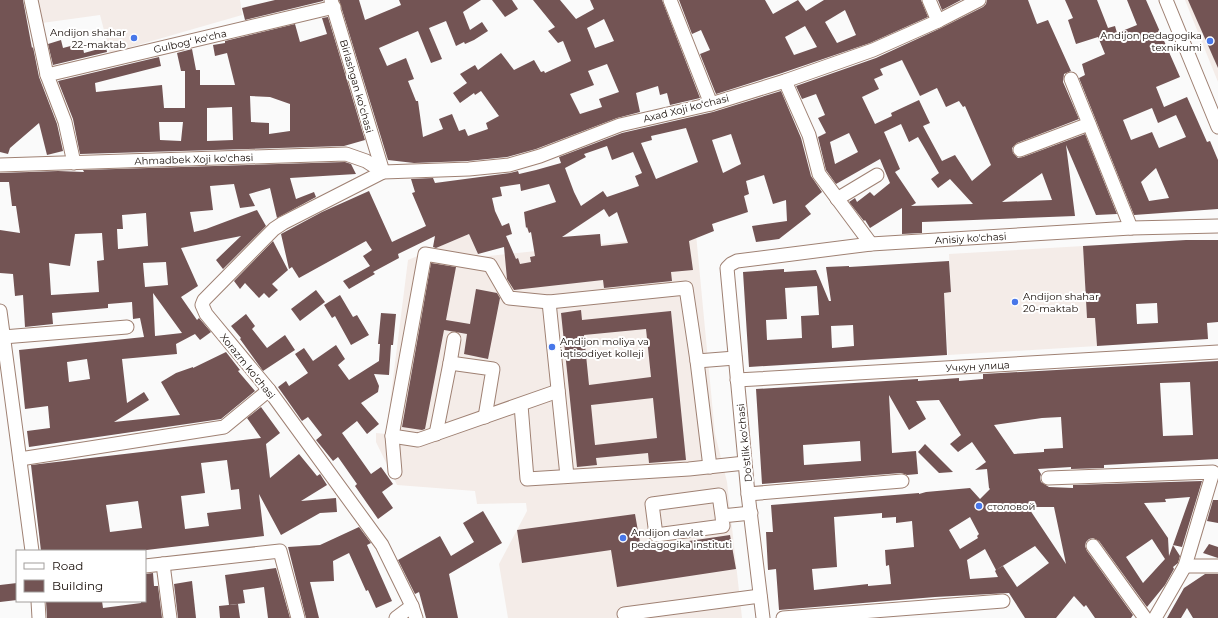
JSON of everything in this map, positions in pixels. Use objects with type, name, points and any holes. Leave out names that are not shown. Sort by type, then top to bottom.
[{"type":"street","points":[[31,0],[47,75],[65,122],[74,163]]},
{"type":"street","points":[[670,0],[711,104]]},
{"type":"street","points":[[929,0],[938,21]]},
{"type":"street","name":"Axad Xoji koʻchasi","points":[[383,172],[469,169],[509,165],[540,156],[620,125],[711,104],[873,50],[938,21],[979,0]]},
{"type":"street","points":[[1166,0],[1218,127]]},
{"type":"street","name":"Gulbogʻ koʻcha","points":[[47,75],[333,4]]},
{"type":"street","name":"Birlashgan koʻchasi","points":[[333,4],[383,172]]},
{"type":"street","points":[[1071,79],[1131,228]]},
{"type":"street","points":[[785,80],[809,135],[819,174],[836,199],[871,244]]},
{"type":"street","points":[[1020,150],[1089,124]]},
{"type":"street","name":"Ahmadbek Xoji ko'chasi","points":[[0,164],[346,154],[366,161],[383,172]]},
{"type":"street","name":"Xorazm koʻchasi","points":[[383,172],[274,229],[204,300],[202,305],[206,314],[268,390],[382,545],[414,612]]},
{"type":"street","points":[[836,199],[877,175]]},
{"type":"street","name":"Anisiy ko'chasi","points":[[727,268],[737,261],[871,244],[1131,228],[1218,226]]},
{"type":"street","points":[[395,472],[392,436],[426,254],[490,265],[509,298],[549,302],[686,288],[710,466]]},
{"type":"street","name":"Do'stlik ko'chasi","points":[[727,268],[748,494],[763,618]]},
{"type":"street","points":[[549,302],[567,476]]},
{"type":"street","points":[[0,311],[32,550]]},
{"type":"street","points":[[3,337],[127,327]]},
{"type":"street","points":[[436,434],[454,339]]},
{"type":"street","name":"Учкун улица","points":[[737,380],[1218,352]]},
{"type":"street","points":[[697,361],[735,358]]},
{"type":"street","points":[[450,363],[493,369],[485,417]]},
{"type":"street","points":[[20,458],[224,427],[268,390]]},
{"type":"street","points":[[392,436],[418,440],[558,391]]},
{"type":"street","points":[[521,405],[527,478],[746,463]]},
{"type":"street","points":[[1048,478],[1213,472],[1184,566],[1155,618]]},
{"type":"street","points":[[748,494],[902,481]]},
{"type":"street","points":[[719,495],[722,516],[723,526],[656,535],[652,504],[719,495]]},
{"type":"street","points":[[722,516],[751,513]]},
{"type":"street","points":[[1093,546],[1145,618]]},
{"type":"street","points":[[146,566],[280,551],[298,618]]},
{"type":"street","points":[[163,564],[170,618]]},
{"type":"street","points":[[1184,566],[1218,566]]},
{"type":"street","points":[[624,614],[760,596]]},
{"type":"street","points":[[783,618],[1003,601]]},
{"type":"street","points":[[38,602],[39,618]]},
{"type":"street","points":[[396,618],[414,612]]},
{"type":"shaded area","name":"Andijon shahar 22-maktab","points":[[37,0],[240,0],[242,15],[110,53],[100,15],[42,23]]},
{"type":"shaded area","name":"Andijon pedagogika texnikumi","points":[[1185,0],[1218,0],[1218,82]]},
{"type":"shaded area","name":"Andijon moliya va iqtisodiyet kolleji","points":[[469,234],[479,257],[696,234],[715,434],[727,482],[742,618],[508,618],[499,564],[527,511],[526,503],[477,504],[475,491],[397,485],[376,442],[376,433],[386,434],[408,260]]},
{"type":"shaded area","name":"Andijon shahar 20-maktab","points":[[1083,246],[1087,318],[1095,318],[1097,346],[948,355],[944,293],[951,292],[949,254]]},
{"type":"building","points":[[0,0],[23,0],[39,77],[57,124],[63,151],[47,155],[39,123],[10,148],[8,154],[0,152]]},
{"type":"building","points":[[275,0],[323,1],[245,20],[242,8]]},
{"type":"building","points":[[339,0],[359,0],[365,20],[401,5],[399,0],[481,0],[463,12],[470,30],[482,22],[488,31],[474,40],[465,44],[464,42],[456,46],[446,21],[429,28],[442,59],[431,63],[418,31],[379,48],[387,66],[406,58],[414,79],[408,81],[416,101],[418,101],[423,137],[443,129],[439,119],[452,114],[459,131],[465,129],[468,136],[488,129],[486,123],[499,116],[481,91],[475,95],[474,93],[460,103],[453,93],[467,83],[460,74],[475,65],[478,70],[501,53],[514,70],[534,60],[541,72],[544,71],[545,73],[571,61],[563,41],[558,43],[548,31],[555,27],[533,0],[560,0],[576,19],[594,9],[590,0],[662,0],[700,98],[670,105],[667,93],[660,95],[658,86],[636,93],[640,112],[617,118],[536,149],[507,157],[468,161],[414,163],[388,160]],"holes":[[[604,19],[614,41],[595,48],[587,28]],[[607,64],[619,92],[599,99],[602,107],[580,114],[570,94],[594,85],[588,71]]]},
{"type":"building","points":[[492,0],[512,0],[518,9],[505,17]]},
{"type":"building","points":[[679,0],[765,0],[773,14],[798,0],[806,11],[824,0],[921,0],[928,17],[870,43],[716,94],[700,54],[710,50],[701,30],[692,34]],"holes":[[[845,10],[856,35],[837,43],[825,22]],[[805,26],[817,47],[794,55],[785,37]]]},
{"type":"building","points":[[938,0],[961,0],[942,10]]},
{"type":"building","points":[[987,0],[1028,0],[1037,24],[1048,20],[1071,71],[1064,74],[1063,82],[1079,119],[1017,143],[1012,148],[1013,153],[1018,158],[1023,157],[1085,134],[1117,214],[1096,215],[1066,145],[1075,216],[922,222],[922,233],[902,234],[902,208],[870,228],[849,202],[855,198],[857,202],[870,192],[874,196],[890,183],[880,159],[836,184],[826,170],[818,137],[826,133],[818,118],[825,115],[816,94],[802,99],[796,86],[876,58],[941,28],[983,7]],"holes":[[[902,60],[920,96],[937,88],[946,107],[959,101],[963,107],[965,106],[991,165],[972,181],[955,155],[942,161],[923,126],[930,123],[919,100],[891,113],[892,116],[875,124],[862,97],[879,89],[874,79],[883,75],[880,69]],[[901,124],[909,142],[918,137],[939,173],[931,179],[938,188],[950,179],[973,204],[911,206],[916,203],[895,172],[900,169],[884,132]],[[849,133],[858,152],[835,164],[830,142]],[[1042,173],[1052,200],[1002,202]]]},
{"type":"building","points":[[1065,0],[1097,0],[1108,28],[1115,26],[1117,33],[1137,25],[1127,0],[1146,0],[1180,77],[1156,87],[1164,107],[1187,97],[1207,142],[1210,141],[1218,160],[1218,209],[1134,215],[1079,78],[1085,75],[1082,64],[1105,54],[1098,37],[1076,44],[1068,20],[1073,18]],"holes":[[[1152,108],[1158,123],[1176,115],[1186,137],[1159,148],[1152,132],[1131,140],[1123,120]],[[1156,168],[1169,198],[1149,201],[1141,182]]]},
{"type":"building","name":"Andijon pedagogika texnikumi","points":[[1188,0],[1218,0],[1218,68]]},
{"type":"building","points":[[328,17],[365,140],[344,146],[80,154],[73,119],[58,81],[159,57],[161,66],[95,83],[96,92],[162,85],[164,108],[185,108],[185,71],[181,71],[177,53],[192,49],[196,70],[200,70],[200,85],[235,85],[227,53],[215,56],[213,45],[295,24],[300,42],[327,34],[322,18]],"holes":[[[250,96],[270,97],[290,104],[290,131],[269,134],[269,123],[251,122]],[[232,107],[233,140],[207,141],[207,108]],[[159,122],[183,122],[181,141],[160,140]]]},
{"type":"building","points":[[61,40],[63,48],[82,43],[84,53],[106,47],[107,52],[53,65],[48,44]]},
{"type":"building","points":[[781,91],[801,138],[811,176],[822,192],[805,206],[811,214],[779,239],[756,242],[752,226],[787,221],[786,200],[773,204],[764,175],[746,181],[749,194],[744,196],[748,212],[712,224],[714,231],[689,241],[693,270],[671,272],[672,281],[604,288],[603,280],[514,290],[507,279],[504,247],[478,254],[469,234],[436,248],[433,247],[435,236],[398,254],[399,258],[373,272],[375,274],[349,289],[343,281],[370,266],[363,256],[372,250],[366,241],[299,278],[292,267],[289,269],[281,234],[322,212],[369,191],[392,242],[426,226],[412,193],[415,192],[411,179],[433,178],[435,183],[518,171],[519,174],[561,163],[559,157],[622,133],[713,112]],"holes":[[[686,128],[698,162],[656,179],[641,143],[652,140],[651,136]],[[731,134],[741,164],[723,173],[712,140]],[[607,146],[612,160],[633,152],[642,173],[635,176],[639,186],[607,197],[603,191],[581,206],[565,168],[586,157],[584,154]],[[520,184],[521,191],[549,184],[556,202],[524,212],[526,228],[527,227],[529,233],[531,232],[535,256],[530,257],[531,262],[520,264],[518,258],[516,259],[506,236],[512,234],[509,223],[502,226],[495,211],[492,198],[502,196],[500,187]],[[604,209],[609,217],[617,212],[628,243],[601,246],[600,234],[562,237]]]},
{"type":"building","points":[[345,162],[351,164],[356,174],[290,178],[296,199],[314,192],[316,197],[277,218],[270,188],[249,194],[255,206],[240,208],[234,184],[210,186],[213,210],[190,212],[194,232],[257,210],[266,226],[223,269],[216,260],[241,236],[181,248],[198,286],[181,297],[197,320],[199,318],[211,332],[200,340],[195,334],[176,344],[177,354],[122,359],[127,403],[144,392],[149,400],[114,422],[180,415],[161,382],[176,373],[193,368],[226,352],[240,370],[238,371],[255,391],[221,419],[29,447],[27,431],[50,428],[48,406],[25,409],[19,350],[144,337],[140,318],[133,319],[132,302],[108,304],[108,308],[52,313],[53,324],[25,327],[23,295],[15,296],[13,274],[0,273],[0,230],[20,233],[16,206],[12,206],[9,182],[0,182],[0,173],[58,171],[84,172],[83,170]],"holes":[[[146,213],[148,246],[118,249],[117,229],[123,229],[122,215]],[[102,233],[104,260],[97,261],[99,292],[51,295],[49,263],[70,266],[75,234]],[[166,262],[168,285],[145,287],[143,263]],[[153,293],[182,333],[155,336]],[[87,359],[90,379],[69,382],[67,362]]]},
{"type":"building","points":[[1186,240],[1218,240],[1218,322],[1207,323],[1208,339],[1097,346],[1095,318],[1087,318],[1083,246]],"holes":[[[1157,303],[1158,323],[1137,324],[1136,304]]]},
{"type":"building","points":[[273,241],[288,270],[272,284],[278,290],[269,298],[264,293],[259,298],[245,283],[240,289],[234,281]]},
{"type":"building","points":[[949,261],[951,292],[944,293],[947,355],[749,367],[743,272],[784,269],[784,272],[816,270],[829,301],[831,301],[826,267]],"holes":[[[817,286],[819,315],[801,316],[802,338],[767,340],[766,320],[787,319],[785,288]],[[853,325],[854,346],[832,348],[831,326]]]},
{"type":"building","points":[[431,263],[456,267],[446,320],[470,324],[476,289],[497,293],[500,298],[488,359],[464,354],[467,334],[444,330],[425,429],[422,430],[402,427]]},
{"type":"building","points":[[316,290],[325,302],[300,321],[291,309]]},
{"type":"building","points":[[340,295],[353,317],[357,315],[369,335],[351,345],[335,316],[332,318],[324,305]]},
{"type":"building","points":[[581,310],[582,320],[671,311],[686,460],[649,463],[648,453],[596,458],[597,465],[577,467],[561,313]],"holes":[[[646,329],[651,377],[589,385],[584,335]],[[653,398],[657,438],[595,445],[591,405]]]},
{"type":"building","points":[[381,313],[396,314],[393,345],[391,345],[389,375],[374,374],[379,386],[378,392],[361,403],[379,424],[367,434],[357,421],[342,433],[371,474],[381,467],[393,484],[382,492],[393,508],[378,519],[355,486],[357,484],[338,457],[333,461],[316,440],[322,435],[308,417],[302,421],[278,387],[286,381],[289,386],[308,373],[295,354],[304,348],[313,361],[336,345],[345,359],[338,365],[349,380],[379,361],[380,344],[378,344]]},
{"type":"building","points":[[246,314],[255,326],[252,329],[267,348],[285,335],[295,350],[263,371],[231,326]]},
{"type":"building","points":[[1218,361],[1218,459],[1104,465],[1104,468],[1071,469],[1071,467],[1038,469],[1041,474],[1041,482],[1049,487],[1073,488],[1073,485],[1202,481],[1182,547],[1173,545],[1180,556],[1178,563],[1173,567],[1174,569],[1165,585],[1147,607],[1099,541],[1093,538],[1086,542],[1085,546],[1087,551],[1133,615],[1131,618],[1095,618],[1086,605],[1084,607],[1074,596],[1056,618],[1025,618],[1009,593],[935,597],[779,610],[776,569],[768,570],[766,532],[773,532],[771,505],[919,494],[970,488],[980,499],[990,489],[987,469],[975,470],[986,462],[972,442],[958,452],[950,444],[961,435],[939,400],[916,401],[926,419],[909,430],[889,395],[892,453],[916,451],[918,474],[907,475],[901,473],[762,484],[756,389],[918,379],[918,381],[959,378],[959,381],[983,379],[983,374]],"holes":[[[1190,382],[1193,435],[1163,436],[1160,383]],[[1061,417],[1063,448],[1044,449],[1044,452],[1014,454],[994,425],[1042,418]],[[860,441],[861,461],[804,465],[803,445]],[[1190,497],[1169,556],[1168,538],[1144,503],[1166,502],[1165,499]],[[1028,507],[1054,507],[1066,564]],[[882,513],[882,518],[896,517],[896,523],[912,521],[914,547],[885,550],[886,566],[889,565],[891,584],[868,586],[868,584],[814,590],[812,569],[837,567],[834,517]],[[970,517],[979,534],[977,536],[978,538],[960,549],[949,530]],[[1152,539],[1165,559],[1143,583],[1126,557]],[[1035,546],[1049,563],[1017,587],[1003,566],[996,570]],[[985,549],[996,570],[995,571],[998,577],[970,579],[967,560]]]},
{"type":"building","points":[[261,407],[280,433],[266,444],[270,478],[299,454],[317,476],[320,474],[327,485],[301,501],[336,498],[337,512],[320,513],[281,535],[259,494],[264,536],[146,550],[41,550],[31,465],[261,438],[247,418]],"holes":[[[227,460],[231,490],[239,489],[241,509],[207,513],[209,526],[185,529],[181,496],[205,493],[201,463]],[[138,501],[142,528],[110,532],[106,505]]]},
{"type":"building","points":[[925,444],[953,472],[939,473],[918,452]]},
{"type":"building","points":[[1213,500],[1218,500],[1218,523],[1207,521]]},
{"type":"building","points":[[483,511],[502,543],[449,574],[458,618],[426,618],[419,592],[415,594],[398,560],[440,536],[451,556],[474,542],[463,523]]},
{"type":"building","points":[[635,514],[641,548],[730,535],[736,569],[617,587],[611,550],[522,563],[517,530]]},
{"type":"building","points":[[359,527],[371,543],[367,545],[392,601],[376,608],[368,590],[366,591],[349,553],[333,561],[334,581],[310,582],[319,618],[306,618],[288,547],[320,545]]},
{"type":"building","points":[[1209,544],[1218,547],[1218,558],[1203,553]]},
{"type":"building","points":[[276,568],[290,618],[268,618],[264,587],[243,590],[245,603],[229,605],[225,575]]},
{"type":"building","points":[[153,573],[154,586],[158,586],[162,618],[47,618],[46,602],[102,602],[103,608],[146,602],[146,574]]},
{"type":"building","points":[[1205,574],[1218,574],[1218,618],[1193,618],[1187,608],[1181,618],[1167,618],[1184,588]]},
{"type":"building","points":[[192,581],[196,618],[178,618],[174,584]]},
{"type":"building","points":[[16,583],[16,600],[0,602],[0,585]]},
{"type":"building","points":[[238,604],[240,618],[220,618],[219,606]]},
{"type":"place","name":"Andijon shahar 22-maktab","points":[[134,38]]},
{"type":"place","name":"Andijon pedagogika texnikumi","points":[[1210,41]]},
{"type":"place","name":"Andijon shahar 20-maktab","points":[[1015,302]]},
{"type":"place","name":"Andijon moliya va iqtisodiyet kolleji","points":[[552,347]]},
{"type":"place","name":"столовой","points":[[979,506]]},
{"type":"place","name":"Andijon davlat pedagogika instituti","points":[[623,538]]}]
